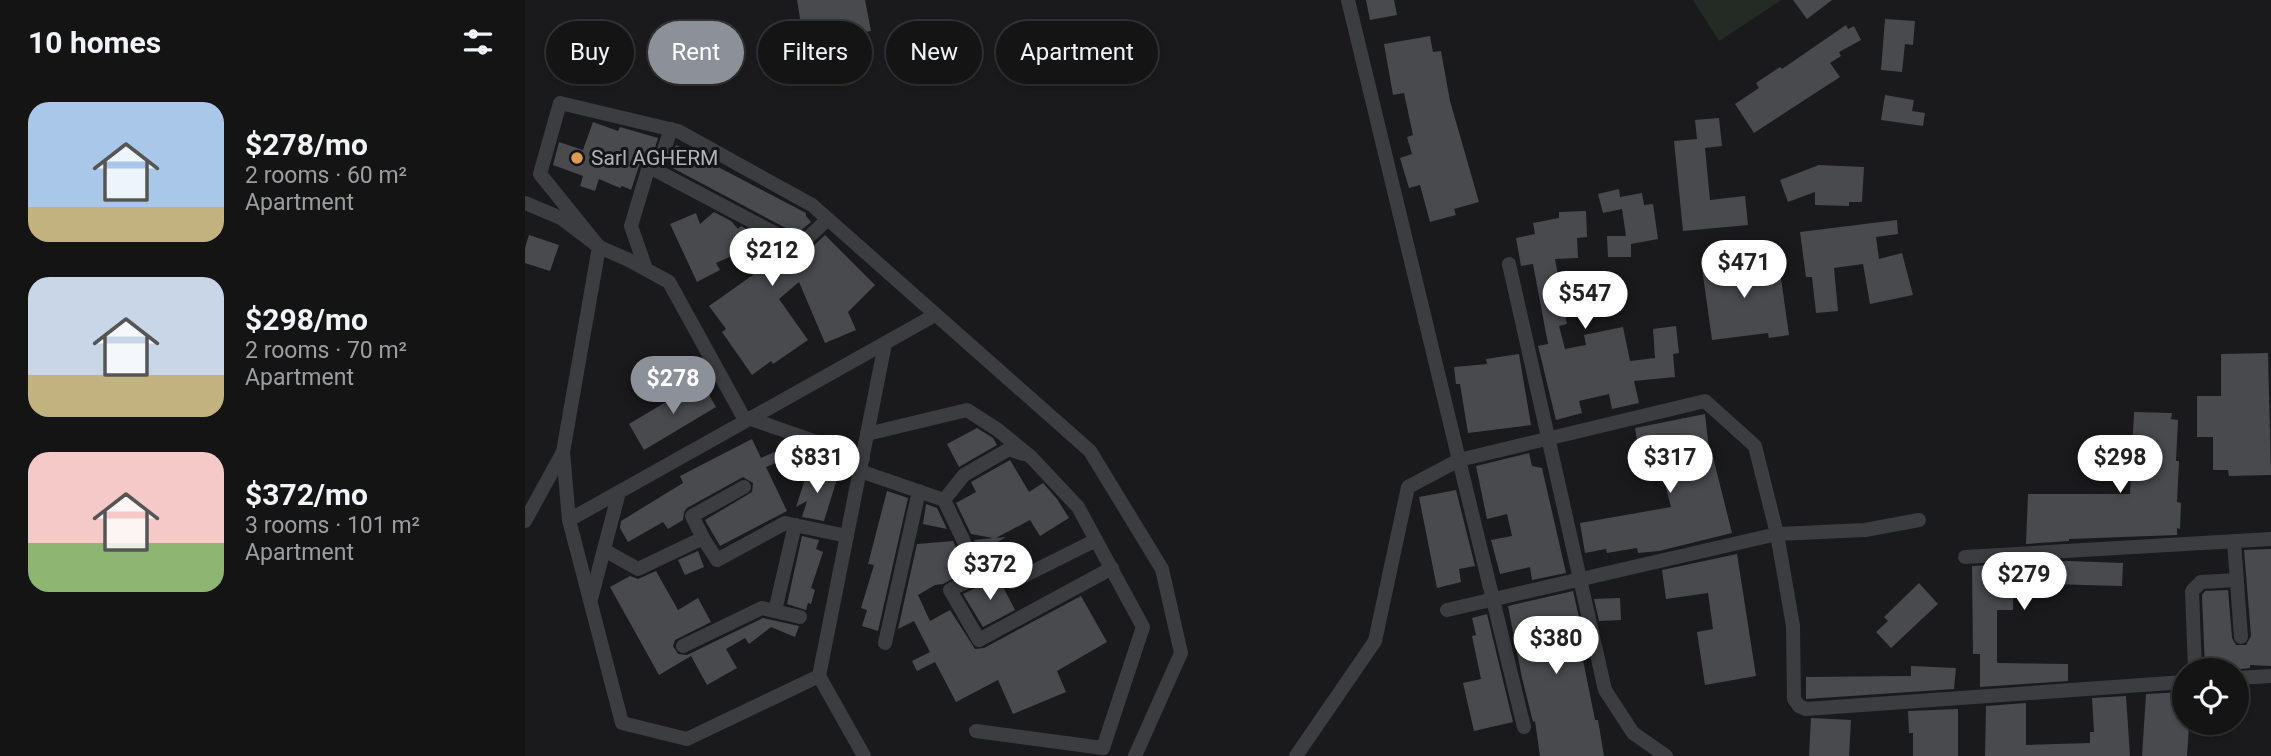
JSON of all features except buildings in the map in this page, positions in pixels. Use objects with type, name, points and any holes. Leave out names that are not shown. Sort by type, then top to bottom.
[{"type":"street","points":[[1348,0],[1524,727]]},
{"type":"street","points":[[819,676],[687,740],[622,723],[569,520],[563,452],[599,247],[540,174],[560,103],[678,131],[812,205],[1090,451],[1162,569],[1181,653],[1135,756]]},
{"type":"street","points":[[657,171],[671,130]]},
{"type":"street","points":[[646,269],[631,226],[649,166],[799,246],[828,219]]},
{"type":"street","points":[[525,203],[561,218],[599,247],[669,282],[747,419],[944,500],[980,575]]},
{"type":"street","points":[[1510,264],[1605,691],[1633,733],[1666,756]]},
{"type":"street","points":[[569,520],[935,315]]},
{"type":"street","points":[[864,756],[819,676],[885,344]]},
{"type":"street","points":[[1296,756],[1375,640],[1408,487],[1459,460],[1705,401],[1755,446],[1777,534],[1794,626],[1794,698],[1802,708],[2172,683]]},
{"type":"street","points":[[867,434],[967,410],[997,430],[1031,457],[1078,507],[1143,627],[1103,748],[976,731]]},
{"type":"street","points":[[944,500],[964,475],[1009,449],[1031,457]]},
{"type":"street","points":[[525,521],[563,452]]},
{"type":"street","points":[[744,487],[692,516],[717,560],[785,523],[847,536]]},
{"type":"street","points":[[885,643],[919,491]]},
{"type":"street","points":[[591,602],[619,492]]},
{"type":"street","points":[[1447,610],[1777,534],[1865,530],[1919,520]]},
{"type":"street","points":[[775,611],[795,525]]},
{"type":"street","points":[[604,550],[638,569],[703,538]]},
{"type":"street","points":[[1965,557],[2271,539]]},
{"type":"street","points":[[1096,540],[1012,582],[1003,564],[950,590],[978,640],[1112,568]]},
{"type":"street","points":[[2234,541],[2241,637]]},
{"type":"street","points":[[2195,658],[2192,591],[2201,582],[2237,580]]},
{"type":"street","points":[[683,646],[761,608],[800,617]]},
{"type":"street","points":[[2249,677],[2271,676]]},
{"type":"shaded area","points":[[1693,0],[1781,0],[1719,41]]},
{"type":"place","name":"Sarl AGHERM","points":[[577,158]]}]
